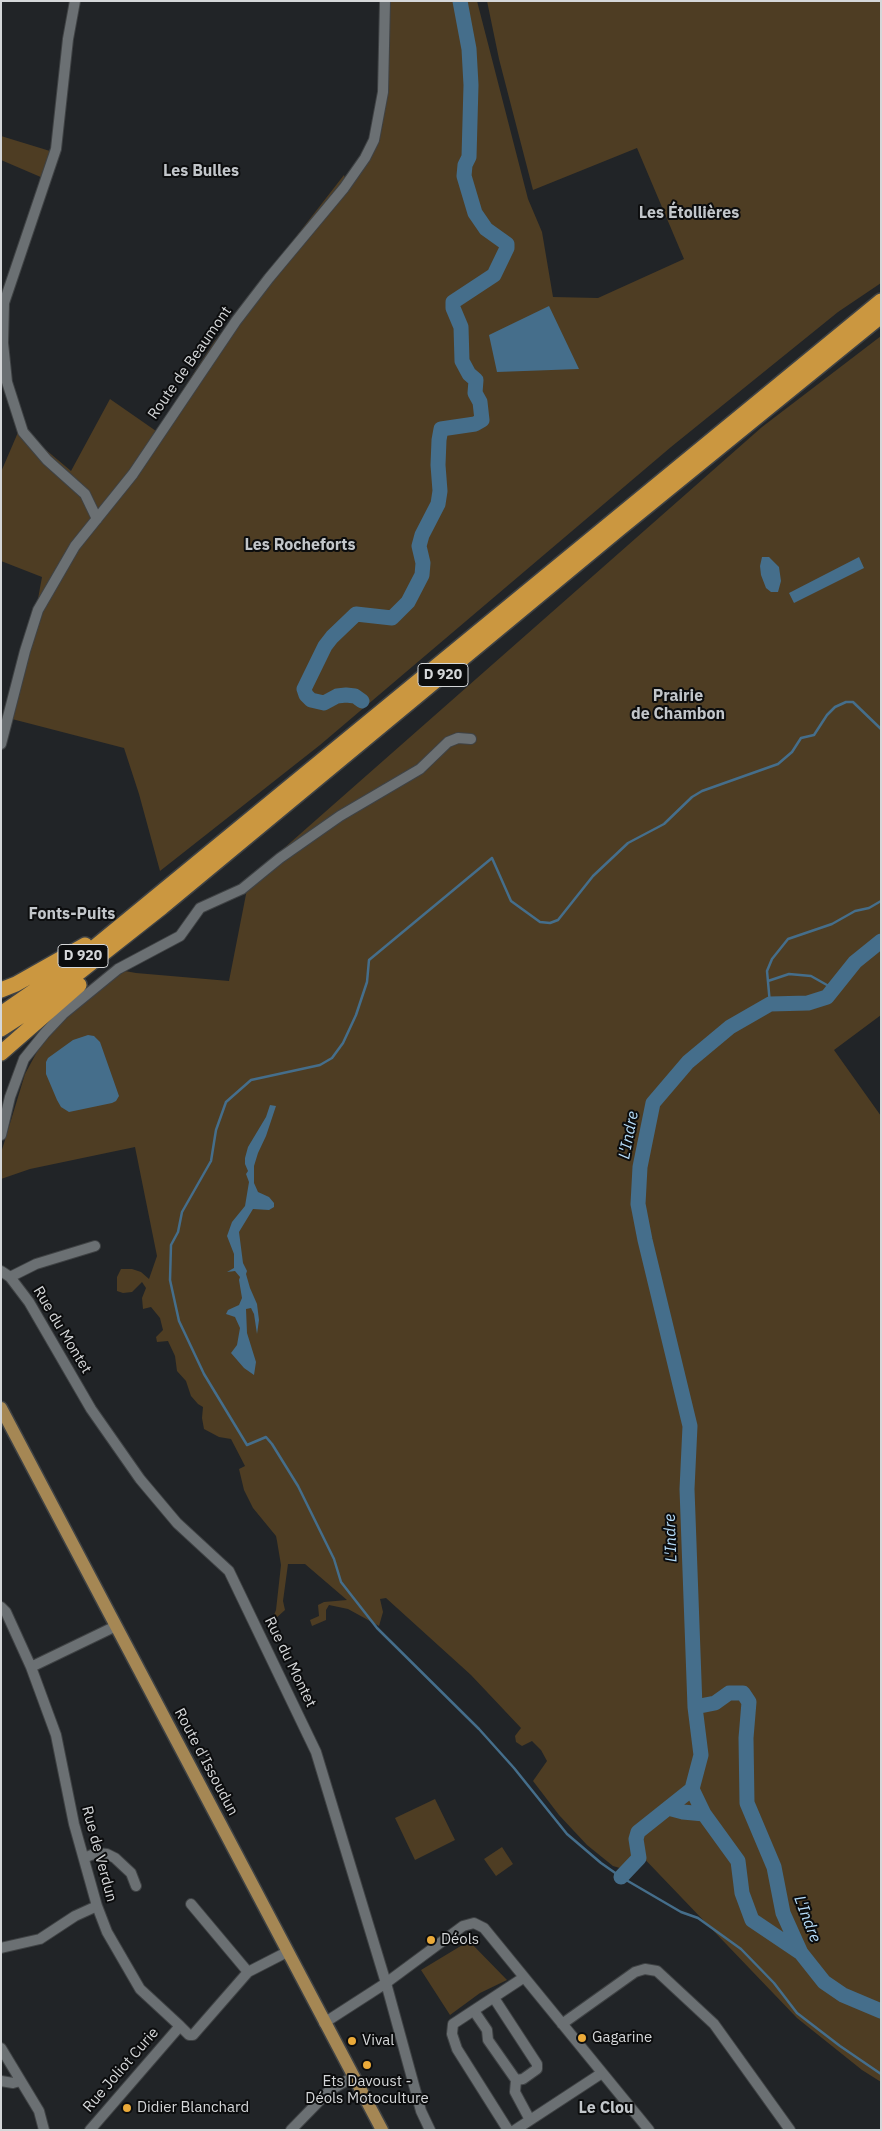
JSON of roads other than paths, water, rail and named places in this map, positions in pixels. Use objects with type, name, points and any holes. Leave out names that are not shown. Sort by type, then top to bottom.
[{"type":"highway","name":"D 920","points":[[1,1014],[79,960],[881,301]]},
{"type":"highway","name":"D 920","points":[[1,1029],[35,1007],[139,926],[620,528],[881,316]]},
{"type":"highway","points":[[1,990],[87,943],[134,906],[160,893]]},
{"type":"highway","name":"D 920","points":[[1,1053],[101,966],[139,926]]},
{"type":"main road","name":"Route d'Issoudun","points":[[1,1408],[288,1952],[324,2024],[382,2130]]},
{"type":"street","points":[[75,1],[68,39],[56,149],[4,303],[3,343],[7,382],[23,432],[41,454],[85,494],[97,519]]},
{"type":"street","name":"Route de Beaumont","points":[[1,744],[25,651],[38,610],[75,546],[133,474],[236,321],[344,188],[365,158],[374,140],[383,92],[385,1]]},
{"type":"street","points":[[1,1135],[10,1098],[24,1060],[45,1032],[63,1014],[118,969],[180,936],[200,908],[239,891],[280,858],[340,816],[420,769],[448,742],[458,738],[471,738]]},
{"type":"street","points":[[5,1274],[94,1246]]},
{"type":"street","name":"Rue du Montet","points":[[5,1274],[29,1302],[92,1408],[140,1479],[177,1523],[229,1571],[316,1752],[386,1983],[421,2110],[430,2130]]},
{"type":"street","name":"Rue de Verdun","points":[[1,1607],[6,1612],[31,1667],[56,1736],[74,1824],[106,1932],[133,1980],[147,1997],[180,2026]]},
{"type":"street","points":[[31,1667],[116,1626]]},
{"type":"street","points":[[84,1858],[96,1853],[113,1857],[131,1873],[136,1886]]},
{"type":"street","points":[[191,1904],[248,1972]]},
{"type":"street","points":[[1,1948],[40,1939],[75,1916],[97,1906]]},
{"type":"street","points":[[324,2024],[386,1983],[464,1926],[474,1923],[484,1928],[649,2130]]},
{"type":"street","name":"Rue Joliot Curie","points":[[90,2130],[180,2026],[192,2035],[248,1972],[288,1952]]},
{"type":"street","points":[[562,2024],[635,1972],[645,1968],[657,1971],[714,2024],[790,2130]]},
{"type":"street","points":[[508,2130],[458,2049],[452,2034],[454,2024],[523,1978]]},
{"type":"street","points":[[494,1998],[538,2064],[537,2069],[523,2079],[516,2080]]},
{"type":"street","points":[[474,2012],[487,2030],[488,2040],[516,2080],[515,2092],[530,2120]]},
{"type":"street","points":[[1,2048],[39,2111],[44,2130]]},
{"type":"street","points":[[515,2130],[602,2073]]},
{"type":"street","points":[[291,2130],[329,2091],[353,2077]]},
{"type":"street","points":[[1,2081],[13,2083],[20,2081]]},
{"type":"water","points":[[549,306],[579,369],[497,372],[489,335]]},
{"type":"water","points":[[762,557],[769,557],[779,567],[781,581],[778,592],[771,592],[766,588],[761,575]]},
{"type":"water","points":[[859,557],[864,568],[794,603],[789,593]]},
{"type":"water","points":[[88,1035],[94,1036],[100,1042],[119,1096],[112,1103],[69,1112],[61,1107],[57,1100],[46,1074],[46,1062],[48,1058],[73,1040]]},
{"type":"water","points":[[270,1105],[276,1106],[254,1166],[254,1183],[258,1192],[269,1197],[274,1203],[274,1207],[269,1210],[253,1209],[239,1232],[243,1263],[257,1304],[259,1320],[257,1334],[254,1314],[251,1308],[246,1309],[247,1333],[256,1362],[254,1375],[244,1368],[231,1353],[237,1345],[240,1328],[235,1317],[226,1314],[228,1310],[239,1305],[242,1298],[240,1277],[235,1271],[227,1272],[234,1268],[234,1254],[227,1236],[232,1222],[245,1206],[249,1182],[245,1164],[248,1147],[266,1117]]},
{"type":"waterway","points":[[362,701],[355,696],[346,695],[337,696],[324,703],[311,700],[306,695],[304,689],[325,646],[332,637],[356,614],[392,618],[408,602],[422,575],[423,563],[419,546],[422,535],[438,504],[440,491],[438,465],[441,429],[475,424],[482,420],[480,402],[475,393],[476,380],[469,374],[462,361],[461,327],[453,308],[453,302],[494,275],[507,248],[507,244],[486,229],[475,213],[464,176],[465,165],[469,157],[471,85],[469,49],[460,1]]},
{"type":"waterway","points":[[881,729],[853,702],[846,702],[835,707],[827,715],[814,735],[801,738],[792,752],[778,764],[702,791],[692,797],[664,824],[628,843],[593,876],[558,920],[550,923],[540,922],[511,901],[492,858],[369,960],[367,982],[356,1015],[343,1043],[332,1058],[320,1065],[251,1080],[226,1102],[216,1130],[211,1161],[182,1212],[178,1232],[171,1245],[170,1280],[179,1321],[204,1374],[247,1445],[266,1437],[272,1444],[298,1486],[334,1559],[341,1582],[377,1628],[479,1729],[514,1768],[567,1834],[601,1863],[621,1877],[681,1912],[698,1918],[741,1949],[774,1983],[797,2013],[881,2074]]},
{"type":"waterway","name":"L'Indre","points":[[770,1004],[767,971],[772,959],[788,939],[832,924],[855,911],[869,908],[881,901]]},
{"type":"waterway","name":"L'Indre","points":[[801,1953],[752,1920],[742,1893],[738,1861],[704,1814],[692,1789],[701,1755],[695,1707],[687,1489],[690,1426],[638,1204],[640,1167],[653,1103],[688,1062],[730,1027],[770,1004],[808,1003],[827,997],[855,962],[881,941]]},
{"type":"waterway","name":"L'Indre","points":[[768,981],[789,974],[811,976],[834,989]]},
{"type":"waterway","name":"L'Indre","points":[[695,1707],[715,1703],[729,1693],[743,1693],[749,1702],[746,1738],[747,1803],[774,1867],[783,1913],[801,1953],[824,1982],[843,1995],[881,2011]]},
{"type":"waterway","points":[[621,1877],[639,1858],[636,1839],[638,1832],[692,1789]]},
{"type":"waterway","points":[[668,1808],[704,1814]]},
{"type":"place","name":"Déols","points":[[431,1940]]},
{"type":"place","name":"Gagarine","points":[[582,2038]]},
{"type":"place","name":"Vival","points":[[352,2041]]},
{"type":"place","name":"Ets Davoust - Déols Motoculture","points":[[367,2065]]},
{"type":"place","name":"Didier Blanchard","points":[[127,2108]]},
{"type":"district","name":"Les Bulles","points":[[201,171]]},
{"type":"district","name":"Les Étollières","points":[[689,213]]},
{"type":"district","name":"Les Rocheforts","points":[[300,545]]},
{"type":"district","name":"Prairie de Chambon","points":[[678,705]]},
{"type":"district","name":"Fonts-Puits","points":[[72,914]]},
{"type":"district","name":"Le Clou","points":[[606,2108]]}]
